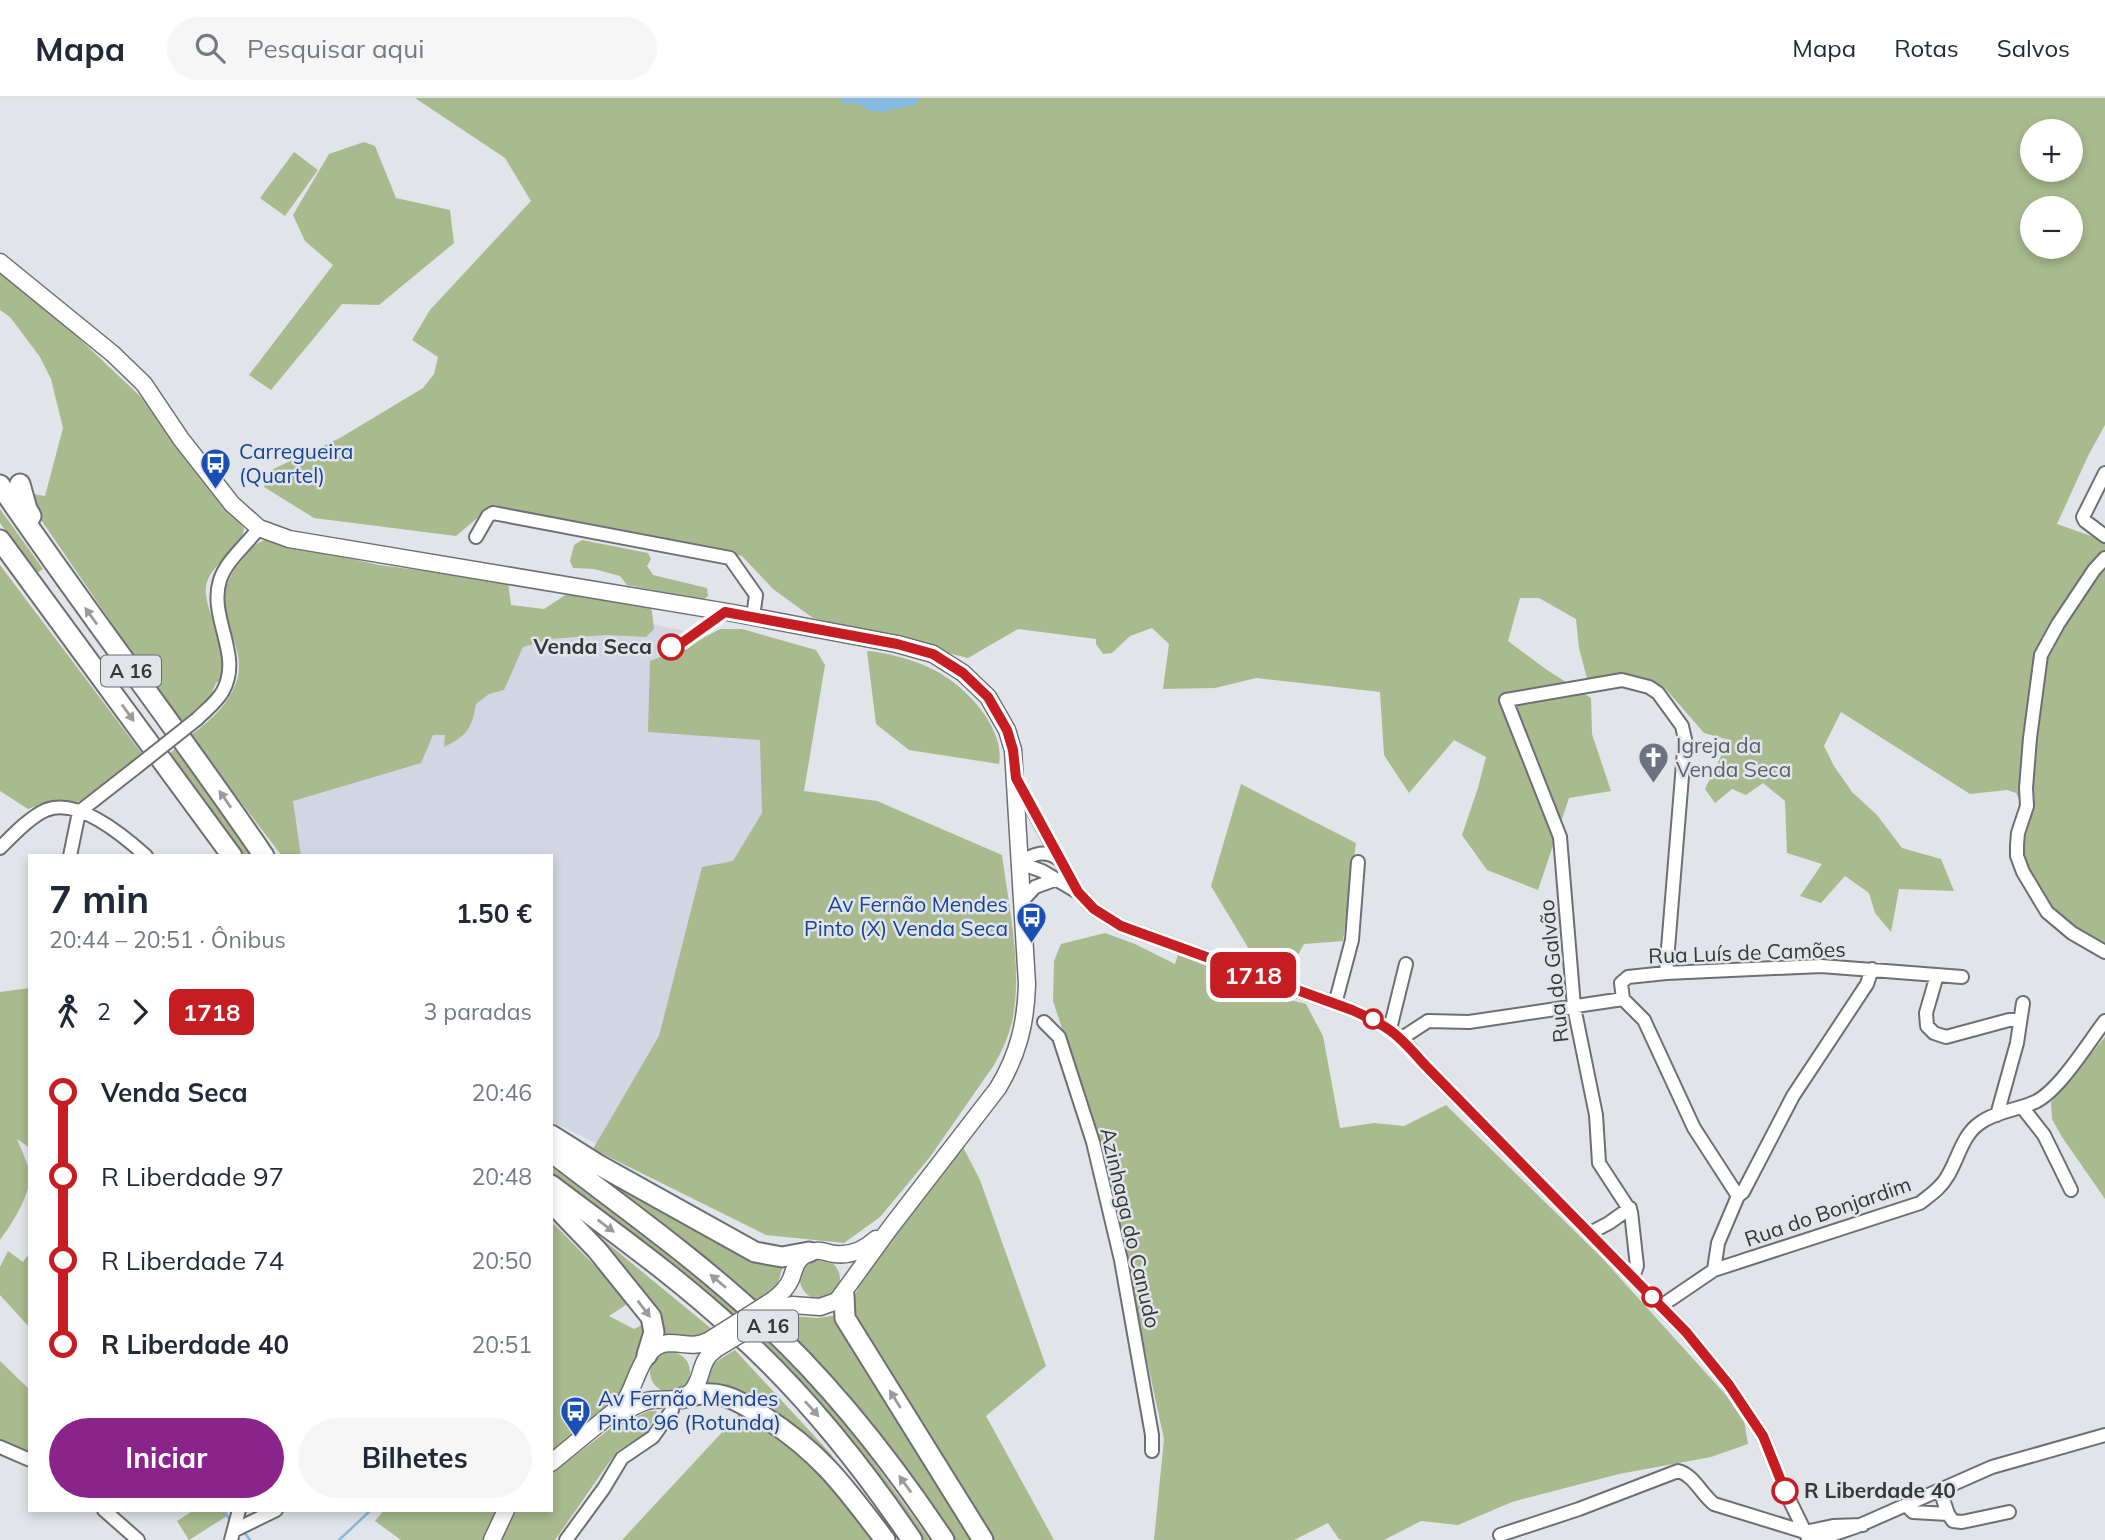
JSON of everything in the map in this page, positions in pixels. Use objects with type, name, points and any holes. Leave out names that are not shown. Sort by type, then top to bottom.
[{"type":"highway","points":[[20,484],[27,509],[46,538],[50,558]]},
{"type":"highway","name":"A 16","points":[[0,485],[263,854]]},
{"type":"highway","name":"A 16","points":[[0,540],[231,854]]},
{"type":"highway","points":[[553,1136],[597,1164],[755,1252],[782,1257],[810,1252]]},
{"type":"highway","name":"A 16","points":[[553,1154],[696,1262],[780,1337],[856,1420],[944,1540]]},
{"type":"highway","name":"A 16","points":[[553,1187],[675,1279],[760,1354],[839,1439],[912,1540]]},
{"type":"highway","points":[[553,1204],[597,1250],[651,1317],[653,1337],[645,1359]]},
{"type":"highway","points":[[845,1291],[845,1318],[983,1540]]},
{"type":"highway","points":[[673,1399],[709,1393],[730,1396],[787,1431],[832,1472],[884,1540]]},
{"type":"main road","points":[[0,262],[113,354],[144,384],[219,489],[260,528],[289,539],[753,617],[897,644],[933,654],[963,673],[988,697],[1007,730],[1013,750],[1016,778],[1027,984],[1026,1011],[1016,1054],[998,1088],[845,1291],[829,1305],[777,1305],[712,1345],[662,1344],[645,1359],[630,1394],[600,1424],[553,1461]]},
{"type":"main road","points":[[834,1254],[856,1252],[890,1228]]},
{"type":"main road","points":[[777,1305],[797,1262],[810,1252],[826,1251],[842,1260],[849,1278],[845,1291]]},
{"type":"main road","points":[[792,1277],[797,1295],[811,1306]]},
{"type":"main road","points":[[680,1345],[695,1357],[699,1376]]},
{"type":"main road","points":[[600,1424],[639,1404],[673,1399],[690,1392],[696,1385],[712,1345]]},
{"type":"main road","points":[[645,1359],[642,1372],[643,1382],[648,1390],[656,1396],[673,1399]]},
{"type":"main road","points":[[492,1540],[505,1512]]},
{"type":"street","points":[[2105,472],[2083,517],[2105,536]]},
{"type":"street","points":[[476,537],[488,516],[493,513],[730,558],[756,595],[753,617]]},
{"type":"street","points":[[70,854],[79,812],[197,719],[224,690],[230,662],[216,601],[219,583],[223,571],[260,528]]},
{"type":"street","points":[[2105,558],[2058,624],[2041,655],[2030,738],[2027,806],[2018,833],[2017,856],[2023,872],[2047,912],[2072,933],[2105,952]]},
{"type":"street","name":"Rua do Galvão","points":[[1633,1277],[1637,1266],[1630,1208],[1598,1163],[1596,1115],[1574,1007],[1560,836],[1506,700],[1622,680],[1649,687],[1658,693],[1682,726],[1685,739],[1666,973]]},
{"type":"street","points":[[1016,778],[1078,892],[1094,909],[1121,926],[1380,1022],[1402,1038],[1423,1063],[1686,1332],[1729,1385],[1763,1436],[1807,1536]]},
{"type":"street","points":[[0,848],[40,813],[60,808],[104,822],[144,854]]},
{"type":"street","points":[[1020,863],[1034,854],[1041,853],[1060,860]]},
{"type":"street","points":[[1335,1004],[1352,940],[1358,862]]},
{"type":"street","points":[[1020,863],[1057,879],[1078,892]]},
{"type":"street","points":[[1023,900],[1035,887],[1057,879]]},
{"type":"street","points":[[1390,1029],[1406,964]]},
{"type":"street","name":"Rua Luís de Camões","points":[[1623,999],[1621,983],[1628,977],[1666,973],[1821,965],[1962,977]]},
{"type":"street","points":[[1714,1270],[1718,1243],[1738,1196],[1743,1192],[1793,1096],[1867,984],[1872,969]]},
{"type":"street","points":[[1937,975],[1926,1013],[1927,1026],[1934,1033],[1946,1037],[2009,1020],[2020,1020]]},
{"type":"street","points":[[1402,1038],[1429,1021],[1469,1023],[1623,999],[1644,1020],[1694,1128],[1738,1196]]},
{"type":"street","points":[[1997,1115],[2017,1043],[2023,1003]]},
{"type":"street","name":"Rua do Bonjardim","points":[[1661,1306],[1714,1270],[1920,1203],[1946,1179],[1968,1134],[1980,1122],[2037,1102],[2050,1093],[2105,1021]]},
{"type":"street","name":"Azinhaga do Canudo","points":[[1044,1022],[1059,1037],[1093,1142],[1121,1260],[1152,1434],[1152,1451]]},
{"type":"street","points":[[2022,1107],[2044,1135],[2071,1190]]},
{"type":"street","points":[[1590,1233],[1630,1208]]},
{"type":"street","points":[[566,1540],[622,1458],[653,1437],[672,1410],[673,1399]]},
{"type":"street","points":[[1817,1540],[1863,1525],[1995,1466],[2105,1435]]},
{"type":"street","points":[[0,1447],[28,1459]]},
{"type":"street","points":[[1500,1535],[1678,1471],[1686,1473],[1714,1504],[1807,1536],[1833,1526],[1863,1525]]},
{"type":"street","points":[[1940,1490],[1953,1521],[1962,1522],[2010,1512]]},
{"type":"street","points":[[1906,1506],[1913,1512],[1948,1514]]},
{"type":"street","points":[[106,1512],[130,1537]]},
{"type":"street","points":[[233,1535],[239,1512]]},
{"type":"street","points":[[233,1535],[273,1512]]},
{"type":"shaded area","points":[[616,617],[721,638],[794,719],[762,929],[620,1155],[553,1122],[553,854],[300,854],[292,801],[457,651]]},
{"type":"green space","points":[[415,98],[2105,98],[2105,425],[2057,524],[2105,541],[2105,950],[2053,913],[2023,867],[2021,803],[2016,793],[2007,790],[1970,794],[1841,712],[1824,746],[1834,766],[1852,792],[1877,815],[1902,848],[1941,859],[1954,891],[1899,889],[1891,932],[1875,913],[1869,893],[1845,876],[1821,903],[1800,896],[1822,864],[1787,853],[1785,801],[1763,783],[1746,795],[1732,789],[1715,803],[1705,789],[1729,740],[1704,733],[1664,687],[1637,677],[1588,682],[1579,648],[1576,619],[1539,598],[1520,598],[1508,641],[1591,698],[1592,734],[1611,791],[1569,798],[1538,890],[1487,870],[1462,835],[1486,757],[1454,740],[1409,793],[1384,755],[1380,692],[1256,678],[1215,688],[1163,689],[1169,644],[1152,628],[1130,636],[1112,653],[1103,654],[1096,644],[1096,639],[1018,629],[968,658],[813,618],[773,589],[742,556],[488,509],[456,536],[314,518],[264,487],[269,471],[340,438],[423,388],[434,374],[438,357],[412,340],[430,310],[531,201],[505,158]]},
{"type":"green space","points":[[364,142],[375,146],[396,198],[450,210],[454,243],[379,305],[342,304],[271,390],[249,375],[333,265],[305,241],[293,215],[329,154]]},
{"type":"green space","points":[[294,152],[318,170],[285,216],[260,198]]},
{"type":"green space","points":[[0,272],[47,308],[142,398],[244,528],[238,543],[215,568],[206,589],[208,605],[221,646],[223,679],[216,683],[210,697],[180,723],[33,508],[27,493],[45,496],[63,428],[51,379],[40,357],[10,317],[0,310]]},
{"type":"green space","points":[[0,509],[43,569],[37,573],[0,523]]},
{"type":"green space","points":[[265,540],[379,565],[508,582],[511,605],[544,609],[570,592],[651,604],[654,629],[646,637],[606,635],[549,639],[523,647],[504,690],[489,694],[476,704],[470,725],[458,739],[444,747],[445,735],[433,735],[421,763],[293,801],[301,854],[280,854],[190,736],[223,706],[236,683],[239,667],[225,611],[224,596],[229,579],[254,546]]},
{"type":"green space","points":[[582,540],[648,553],[651,559],[647,566],[653,575],[707,588],[708,596],[703,600],[627,585],[620,576],[594,569],[573,568],[570,561],[574,545]]},
{"type":"green space","points":[[0,565],[143,755],[80,801],[67,806],[45,803],[28,809],[0,791]]},
{"type":"green space","points":[[720,629],[742,629],[816,650],[825,665],[804,791],[877,801],[1002,855],[1016,963],[1015,1006],[1006,1041],[994,1065],[930,1157],[880,1217],[844,1243],[766,1235],[593,1149],[659,1036],[702,867],[733,861],[762,813],[760,740],[648,732],[650,661],[685,648]]},
{"type":"green space","points":[[867,651],[891,655],[930,668],[968,695],[989,721],[996,735],[999,764],[909,750],[876,724]]},
{"type":"green space","points":[[175,749],[251,854],[239,854],[167,756]]},
{"type":"green space","points":[[1241,784],[1356,843],[1343,941],[1304,944],[1284,979],[1261,969],[1211,886]]},
{"type":"green space","points":[[1105,933],[1175,964],[1178,954],[1276,996],[1306,1004],[1323,1036],[1340,1128],[1374,1123],[1404,1126],[1446,1105],[1602,1258],[1743,1414],[1748,1444],[1711,1457],[1619,1474],[1512,1502],[1458,1525],[1421,1521],[1384,1540],[1339,1539],[1328,1523],[1294,1540],[1154,1540],[1164,1439],[1134,1300],[1075,1068],[1053,1001],[1054,961],[1061,944]]},
{"type":"green space","points":[[28,988],[28,1147],[17,1139],[28,1166],[28,1187],[21,1206],[0,1240],[0,992]]},
{"type":"green space","points":[[2105,1037],[2105,1199],[2062,1137],[2052,1119],[2051,1102]]},
{"type":"green space","points":[[962,1145],[980,1180],[1046,1366],[986,1416],[1054,1540],[993,1540],[852,1313],[851,1304],[863,1278]]},
{"type":"green space","points":[[553,1168],[742,1312],[733,1318],[553,1179]]},
{"type":"green space","points":[[592,1171],[784,1262],[777,1287],[758,1302]]},
{"type":"green space","points":[[553,1223],[630,1302],[609,1316],[634,1329],[644,1324],[646,1339],[630,1378],[615,1401],[574,1437],[553,1450]]},
{"type":"green space","points":[[589,1228],[713,1330],[703,1337],[660,1338]]},
{"type":"green space","points":[[8,1251],[23,1262],[28,1255],[28,1326],[0,1295],[0,1267]]},
{"type":"green space","points":[[820,1259],[828,1260],[834,1265],[839,1271],[839,1287],[834,1293],[828,1298],[820,1299],[812,1298],[806,1293],[801,1287],[800,1279],[801,1271],[806,1265],[812,1260]]},
{"type":"green space","points":[[837,1315],[973,1540],[953,1540],[882,1438],[844,1389],[780,1322],[789,1316],[818,1318]]},
{"type":"green space","points":[[760,1334],[809,1381],[845,1422],[930,1540],[918,1540],[752,1339]]},
{"type":"green space","points":[[735,1350],[830,1453],[893,1540],[834,1468],[704,1388],[714,1364]]},
{"type":"green space","points":[[670,1352],[678,1353],[684,1358],[689,1364],[689,1380],[684,1386],[678,1391],[670,1392],[662,1391],[656,1386],[651,1380],[650,1372],[651,1364],[656,1358],[662,1353]]},
{"type":"green space","points":[[0,1361],[28,1388],[28,1454],[0,1442]]},
{"type":"green space","points":[[649,1411],[657,1411],[647,1433],[617,1451],[555,1540],[501,1540],[516,1512],[553,1512],[553,1472],[611,1428]]},
{"type":"green space","points":[[739,1414],[802,1454],[871,1540],[622,1540]]},
{"type":"green space","points":[[191,1512],[224,1512],[227,1516],[189,1540],[177,1521]]},
{"type":"green space","points":[[382,1512],[497,1512],[485,1540],[401,1540],[375,1521]]},
{"type":"water","points":[[840,98],[921,98],[914,105],[882,112],[871,111],[857,103],[844,104]]},
{"type":"waterway","points":[[225,1512],[231,1522]]},
{"type":"waterway","points":[[339,1540],[369,1512]]},
{"type":"waterway","points":[[244,1532],[250,1540]]},
{"type":"bus line","name":"1718","points":[[671,647],[683,642],[725,612],[897,644],[933,654],[963,673],[988,697],[1007,730],[1013,750],[1016,778],[1086,902],[1121,926],[1352,1010],[1380,1022],[1402,1038],[1423,1063],[1686,1332],[1729,1385],[1763,1436],[1785,1491]]},
{"type":"place","name":"Carregueira (Quartel)","points":[[216,491]]},
{"type":"place","name":"Venda Seca","points":[[671,647]]},
{"type":"place","name":"Igreja da Venda Seca","points":[[1653,785]]},
{"type":"place","name":"Av Fernão Mendes Pinto (X) Venda Seca","points":[[1031,944]]},
{"type":"place","name":"Av Fernão Mendes Pinto 96 (Rotunda)","points":[[575,1438]]},
{"type":"place","name":"R Liberdade 40","points":[[1785,1491]]}]
